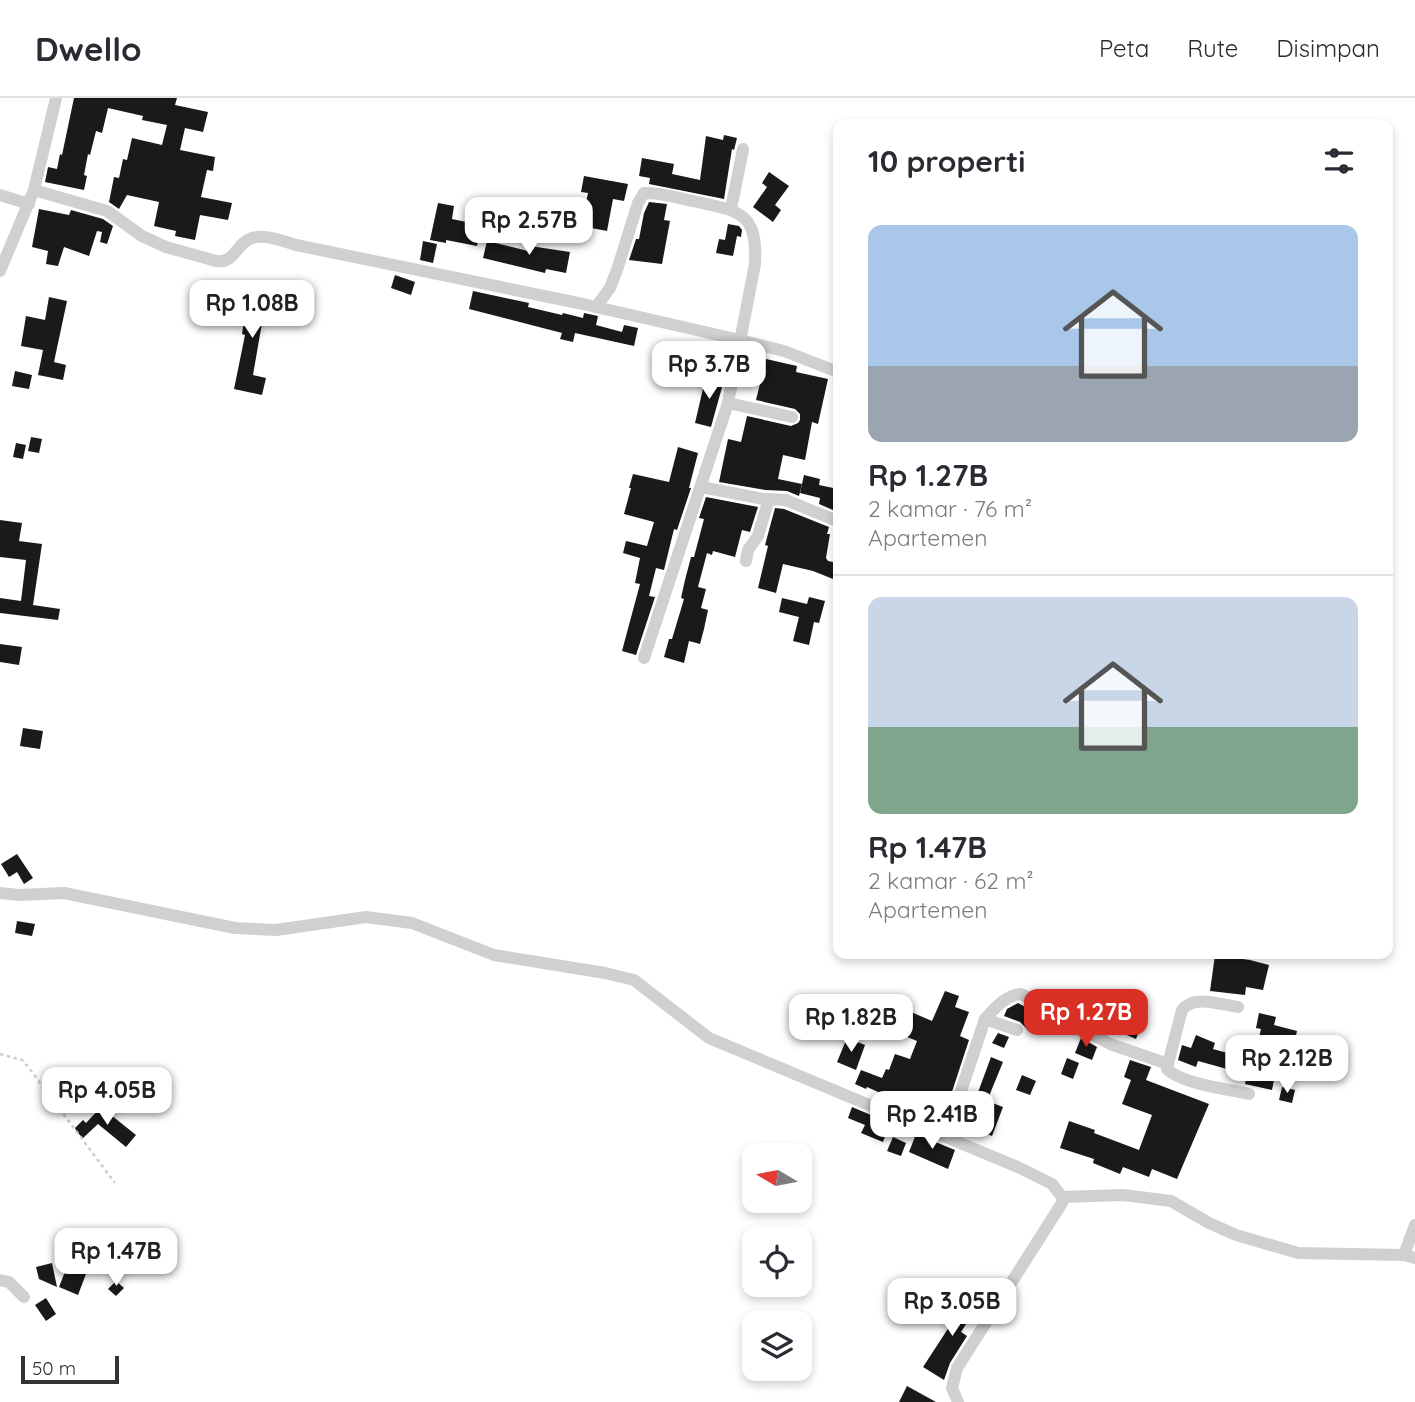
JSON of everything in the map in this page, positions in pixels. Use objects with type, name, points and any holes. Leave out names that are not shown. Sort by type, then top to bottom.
[{"type":"street","points":[[0,271],[34,190],[56,98]]},
{"type":"street","points":[[731,209],[743,149]]},
{"type":"street","points":[[34,190],[94,206],[115,215],[142,236],[166,247],[216,261],[224,262],[230,259],[253,238],[267,237],[740,340],[784,351],[833,370]]},
{"type":"street","points":[[596,307],[610,288],[642,194],[650,192],[731,209],[750,224],[756,246],[728,403],[645,658]]},
{"type":"street","points":[[0,195],[29,204]]},
{"type":"street","points":[[728,403],[792,417]]},
{"type":"street","points":[[701,486],[786,500],[833,520]]},
{"type":"street","points":[[746,561],[748,550],[758,536],[769,499]]},
{"type":"street","points":[[0,893],[64,893],[201,922],[249,929],[276,930],[366,917],[412,923],[494,955],[605,972],[634,980],[709,1038],[946,1136],[1052,1184],[1062,1197],[1060,1207],[957,1368],[952,1388],[958,1402]]},
{"type":"street","points":[[946,1136],[985,1018],[1015,994],[1021,994],[1110,1044],[1168,1064]]},
{"type":"street","points":[[1238,1007],[1198,1001],[1186,1004],[1182,1010],[1167,1069],[1171,1073],[1200,1083],[1249,1094]]},
{"type":"street","points":[[985,1018],[1017,1030]]},
{"type":"street","points":[[1062,1197],[1123,1195],[1171,1201],[1236,1235],[1298,1254],[1409,1256],[1415,1225]]},
{"type":"street","points":[[0,1280],[9,1282],[24,1297]]},
{"type":"path","points":[[0,1054],[22,1060],[114,1182]]},
{"type":"building","points":[[74,98],[177,98],[175,105],[208,112],[203,132],[185,128],[180,150],[215,157],[213,171],[207,170],[201,197],[232,203],[228,220],[200,215],[195,240],[175,236],[176,231],[154,226],[159,202],[127,195],[119,209],[109,202],[114,177],[119,178],[132,138],[162,145],[167,125],[142,120],[143,116],[108,108],[102,133],[96,131],[90,155],[88,154],[84,190],[45,182],[48,167],[57,169],[60,154],[62,155]]},
{"type":"building","points":[[724,135],[737,138],[734,150],[732,149],[724,199],[649,184],[650,178],[639,176],[642,158],[674,164],[672,174],[700,180],[706,136],[723,140]]},
{"type":"building","points":[[769,172],[789,186],[775,205],[781,210],[773,222],[753,207],[767,187],[762,183]]},
{"type":"building","points":[[584,176],[628,184],[624,201],[613,199],[607,231],[581,226],[588,193],[581,192]]},
{"type":"building","points":[[649,202],[667,204],[664,220],[670,221],[662,264],[629,260],[636,239],[639,239]]},
{"type":"building","points":[[438,203],[454,206],[452,219],[481,225],[477,246],[430,240]]},
{"type":"building","points":[[39,209],[69,215],[71,210],[103,219],[113,226],[107,244],[100,242],[102,232],[97,231],[89,256],[64,247],[58,266],[46,264],[48,251],[32,247]]},
{"type":"building","points":[[728,224],[739,226],[742,230],[741,237],[737,236],[733,256],[716,253],[719,239],[725,240]]},
{"type":"building","points":[[423,241],[437,244],[433,263],[420,260]]},
{"type":"building","points":[[487,241],[528,251],[530,246],[570,252],[566,273],[546,269],[545,273],[483,258]]},
{"type":"building","points":[[395,275],[415,282],[411,295],[391,288]]},
{"type":"building","points":[[250,283],[272,288],[263,317],[253,375],[266,378],[262,395],[234,389],[245,335],[242,334]]},
{"type":"building","points":[[473,291],[529,303],[528,307],[562,315],[563,313],[583,318],[584,313],[598,316],[596,325],[622,332],[624,325],[638,328],[634,346],[575,333],[573,342],[560,339],[562,333],[469,309]]},
{"type":"building","points":[[49,297],[67,301],[54,362],[66,365],[63,380],[38,375],[43,350],[21,346],[26,316],[45,320]]},
{"type":"building","points":[[752,352],[765,355],[762,366],[749,362]]},
{"type":"building","points":[[766,359],[797,366],[796,372],[828,379],[818,424],[812,422],[805,460],[783,455],[778,479],[802,484],[799,496],[787,491],[719,482],[728,439],[741,442],[747,416],[791,426],[800,420],[800,414],[795,409],[756,400]]},
{"type":"building","points":[[15,371],[32,375],[29,389],[12,386]]},
{"type":"building","points":[[706,376],[724,380],[711,427],[695,423]]},
{"type":"building","points":[[31,437],[42,439],[39,453],[28,451]]},
{"type":"building","points":[[16,443],[26,445],[23,459],[13,457]]},
{"type":"building","points":[[678,447],[698,453],[691,488],[677,530],[674,529],[664,570],[656,568],[649,596],[655,597],[636,655],[622,651],[640,584],[635,583],[640,558],[623,553],[626,541],[647,546],[654,522],[624,514],[629,488],[633,474],[669,482]]},
{"type":"building","points":[[804,475],[820,479],[819,485],[833,488],[833,510],[819,504],[820,498],[800,493]]},
{"type":"building","points":[[706,497],[758,507],[750,532],[742,530],[735,557],[713,551],[712,555],[707,553],[698,587],[706,589],[701,608],[708,610],[700,644],[689,641],[684,663],[664,657],[684,599],[681,598],[704,519],[699,518]]},
{"type":"building","points":[[775,508],[829,527],[826,558],[833,562],[833,579],[783,564],[776,593],[758,588],[768,546],[765,545]]},
{"type":"building","points":[[0,520],[22,523],[19,541],[42,544],[33,605],[60,609],[58,620],[0,613],[0,598],[21,601],[26,560],[0,557]]},
{"type":"building","points":[[809,597],[825,601],[819,623],[814,622],[809,645],[793,641],[799,617],[779,612],[782,598],[807,604]]},
{"type":"building","points":[[0,644],[22,647],[19,665],[0,662]]},
{"type":"building","points":[[23,728],[43,731],[40,749],[20,746]]},
{"type":"building","points":[[17,854],[33,878],[24,884],[17,872],[9,877],[1,864]]},
{"type":"building","points":[[17,921],[35,924],[32,936],[15,933]]},
{"type":"building","points":[[1214,959],[1243,959],[1269,965],[1263,990],[1246,987],[1245,995],[1210,991]]},
{"type":"building","points":[[945,991],[959,996],[955,1007],[969,1012],[960,1036],[969,1040],[944,1116],[914,1108],[855,1084],[861,1070],[882,1078],[886,1069],[889,1070],[895,1054],[910,1059],[917,1041],[902,1035],[911,1012],[932,1021]]},
{"type":"building","points":[[1018,1003],[1036,1013],[1029,1031],[1020,1022],[1004,1016],[1007,1009]]},
{"type":"building","points":[[1101,1003],[1121,1011],[1124,1004],[1146,1013],[1136,1039],[1108,1027],[1103,1030],[1092,1024]]},
{"type":"building","points":[[1259,1013],[1276,1017],[1274,1025],[1297,1031],[1292,1053],[1312,1058],[1310,1068],[1278,1060],[1272,1090],[1245,1084],[1261,1029],[1256,1028]]},
{"type":"building","points":[[998,1033],[1009,1037],[1004,1048],[992,1043]]},
{"type":"building","points":[[1196,1035],[1215,1043],[1213,1049],[1231,1054],[1227,1069],[1198,1061],[1196,1067],[1178,1060],[1182,1045],[1191,1048]]},
{"type":"building","points":[[847,1038],[865,1045],[856,1070],[837,1062]]},
{"type":"building","points":[[1081,1038],[1097,1047],[1092,1060],[1075,1053]]},
{"type":"building","points":[[991,1057],[1003,1062],[987,1101],[1003,1107],[992,1136],[966,1125]]},
{"type":"building","points":[[1067,1058],[1079,1063],[1073,1079],[1061,1074]]},
{"type":"building","points":[[1130,1060],[1151,1067],[1146,1080],[1209,1104],[1177,1179],[1152,1169],[1149,1177],[1123,1167],[1120,1174],[1093,1163],[1094,1159],[1060,1148],[1069,1121],[1139,1150],[1152,1115],[1122,1104],[1131,1080],[1124,1077]]},
{"type":"building","points":[[1022,1075],[1036,1081],[1030,1095],[1016,1090]]},
{"type":"building","points":[[1282,1087],[1295,1090],[1292,1103],[1279,1100]]},
{"type":"building","points":[[101,1107],[136,1135],[126,1147],[98,1124],[83,1138],[77,1132],[75,1128],[83,1120],[86,1123]]},
{"type":"building","points":[[852,1107],[890,1123],[883,1142],[861,1133],[865,1125],[848,1118]]},
{"type":"building","points":[[916,1134],[955,1150],[948,1169],[909,1152]]},
{"type":"building","points":[[893,1137],[906,1143],[901,1156],[887,1151]]},
{"type":"building","points":[[144,1241],[152,1249],[142,1260],[133,1253]]},
{"type":"building","points":[[70,1259],[89,1266],[78,1295],[59,1287]]},
{"type":"building","points":[[52,1263],[57,1287],[39,1279],[36,1267]]},
{"type":"building","points":[[116,1281],[124,1288],[116,1296],[108,1289]]},
{"type":"building","points":[[964,1293],[980,1302],[961,1332],[967,1336],[950,1363],[944,1380],[923,1367],[953,1321],[949,1318]]},
{"type":"building","points":[[46,1298],[56,1314],[46,1321],[35,1305]]},
{"type":"building","points":[[907,1386],[936,1402],[899,1402]]}]
